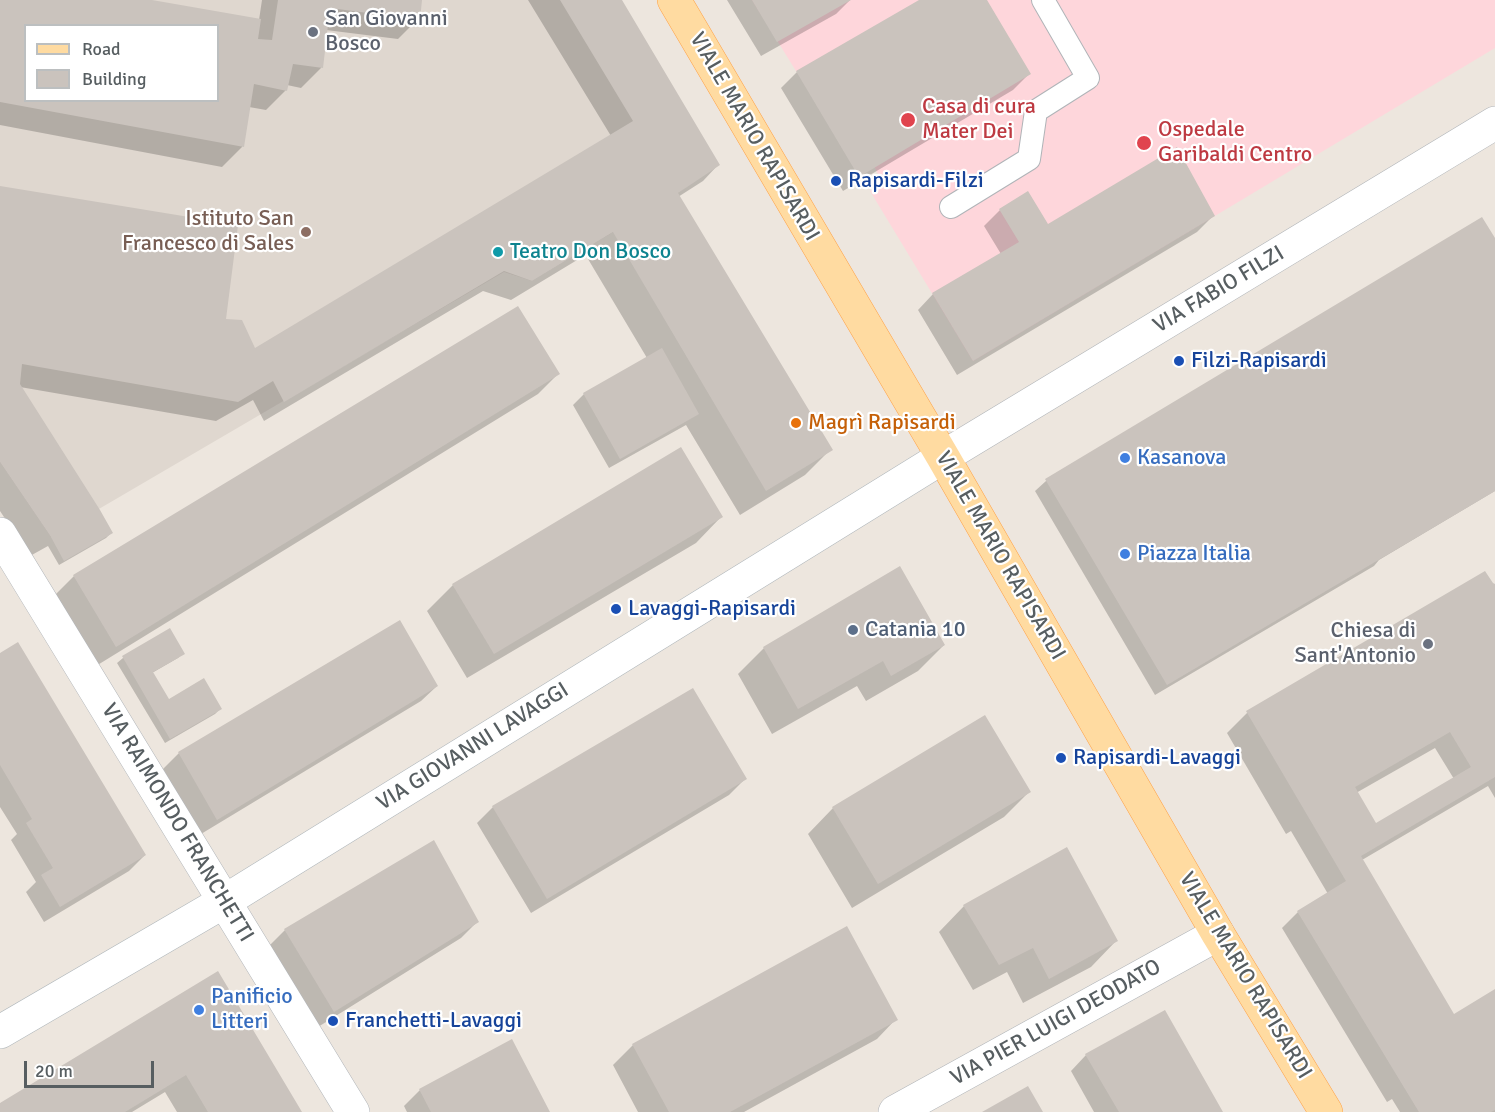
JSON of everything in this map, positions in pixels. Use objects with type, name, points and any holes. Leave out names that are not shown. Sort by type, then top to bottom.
[{"type":"main road","name":"VIALE MARIO RAPISARDI","points":[[674,0],[943,457],[1218,934],[1326,1112]]},
{"type":"street","name":"VIA FABIO FILZI","points":[[943,457],[1495,123]]},
{"type":"street","name":"VIA GIOVANNI LAVAGGI","points":[[0,1032],[225,901],[943,457]]},
{"type":"street","name":"VIA RAIMONDO FRANCHETTI","points":[[0,534],[353,1112]]},
{"type":"street","name":"VIA PIER LUIGI DEODATO","points":[[895,1112],[1218,934]]},
{"type":"lane","points":[[951,207],[1029,159],[1036,111],[1088,78],[1042,0]]},
{"type":"shaded area","name":"Istituto San Francesco di Sales","points":[[0,0],[599,0],[703,175],[678,193],[532,281],[504,272],[51,537],[0,462]]},
{"type":"shaded area","name":"Ospedale Garibaldi Centro","points":[[752,0],[1495,0],[1495,48],[973,361],[870,191],[883,184],[875,168],[796,71]]},
{"type":"building","points":[[0,0],[152,0],[261,19],[258,39],[272,40],[278,0],[422,0],[420,20],[330,8],[323,68],[293,64],[287,91],[254,84],[244,147],[0,102]]},
{"type":"building","points":[[560,0],[622,0],[720,165],[678,193],[833,450],[766,491],[613,232],[532,281],[504,271],[284,402],[273,381],[238,402],[22,364],[20,384],[113,533],[64,561],[51,537],[0,462],[0,186],[238,225],[226,319],[242,320],[255,348],[633,121]]},
{"type":"building","points":[[752,0],[851,0],[777,42]]},
{"type":"building","name":"Casa di cura Mater Dei","points":[[919,0],[987,0],[1031,74],[859,177],[796,71]]},
{"type":"building","points":[[1177,147],[1215,216],[973,361],[932,293],[1019,242],[999,209],[1028,191],[1048,224]]},
{"type":"building","points":[[1482,217],[1495,238],[1495,491],[1167,685],[1045,479]]},
{"type":"building","points":[[518,306],[560,374],[116,647],[73,575]]},
{"type":"building","points":[[662,348],[699,414],[620,459],[583,393]]},
{"type":"building","points":[[681,447],[723,517],[494,654],[452,584]]},
{"type":"building","points":[[900,566],[945,645],[891,676],[883,661],[798,709],[763,647]]},
{"type":"building","points":[[1485,571],[1495,584],[1495,777],[1361,856],[1454,1014],[1495,989],[1495,1110],[1491,1112],[1419,1112],[1297,911],[1346,881],[1246,711]],"holes":[[[1450,732],[1471,767],[1376,823],[1355,787]]]},
{"type":"building","points":[[400,620],[438,686],[217,820],[178,752]]},
{"type":"building","points":[[170,628],[185,654],[153,672],[169,699],[204,678],[222,709],[170,739],[122,656]]},
{"type":"building","points":[[18,642],[146,855],[60,907],[41,875],[53,868],[26,823],[32,819],[0,765],[0,653]]},
{"type":"building","points":[[693,688],[747,779],[547,899],[492,806]]},
{"type":"building","points":[[985,715],[1031,792],[878,884],[832,807]]},
{"type":"building","points":[[434,840],[479,922],[334,1012],[284,929]]},
{"type":"building","points":[[1067,847],[1118,941],[1049,979],[1033,948],[999,965],[963,905]]},
{"type":"building","points":[[847,926],[898,1020],[730,1112],[669,1112],[632,1044]]},
{"type":"building","points":[[218,971],[302,1112],[208,1112],[186,1075],[125,1112],[0,1112],[0,1103]]},
{"type":"building","points":[[1165,1010],[1223,1112],[1119,1112],[1085,1054]]},
{"type":"building","points":[[512,1039],[550,1112],[431,1112],[419,1089]]},
{"type":"building","points":[[1028,1086],[1043,1112],[982,1112]]},
{"type":"place","name":"San Giovanni Bosco","points":[[313,32]]},
{"type":"place","name":"Casa di cura Mater Dei","points":[[908,120]]},
{"type":"place","name":"Ospedale Garibaldi Centro","points":[[1144,143]]},
{"type":"place","name":"Rapisardi-Filzi","points":[[836,181]]},
{"type":"place","name":"Istituto San Francesco di Sales","points":[[306,232]]},
{"type":"place","name":"Teatro Don Bosco","points":[[498,252]]},
{"type":"place","name":"Filzi-Rapisardi","points":[[1179,361]]},
{"type":"place","name":"Magrì Rapisardi","points":[[796,423]]},
{"type":"place","name":"Kasanova","points":[[1125,458]]},
{"type":"place","name":"Piazza Italia","points":[[1125,554]]},
{"type":"place","name":"Lavaggi-Rapisardi","points":[[616,609]]},
{"type":"place","name":"Catania 10","points":[[853,630]]},
{"type":"place","name":"Chiesa di Sant'Antonio","points":[[1428,644]]},
{"type":"place","name":"Rapisardi-Lavaggi","points":[[1061,758]]},
{"type":"place","name":"Panificio Litteri","points":[[199,1010]]},
{"type":"place","name":"Franchetti-Lavaggi","points":[[333,1021]]}]
